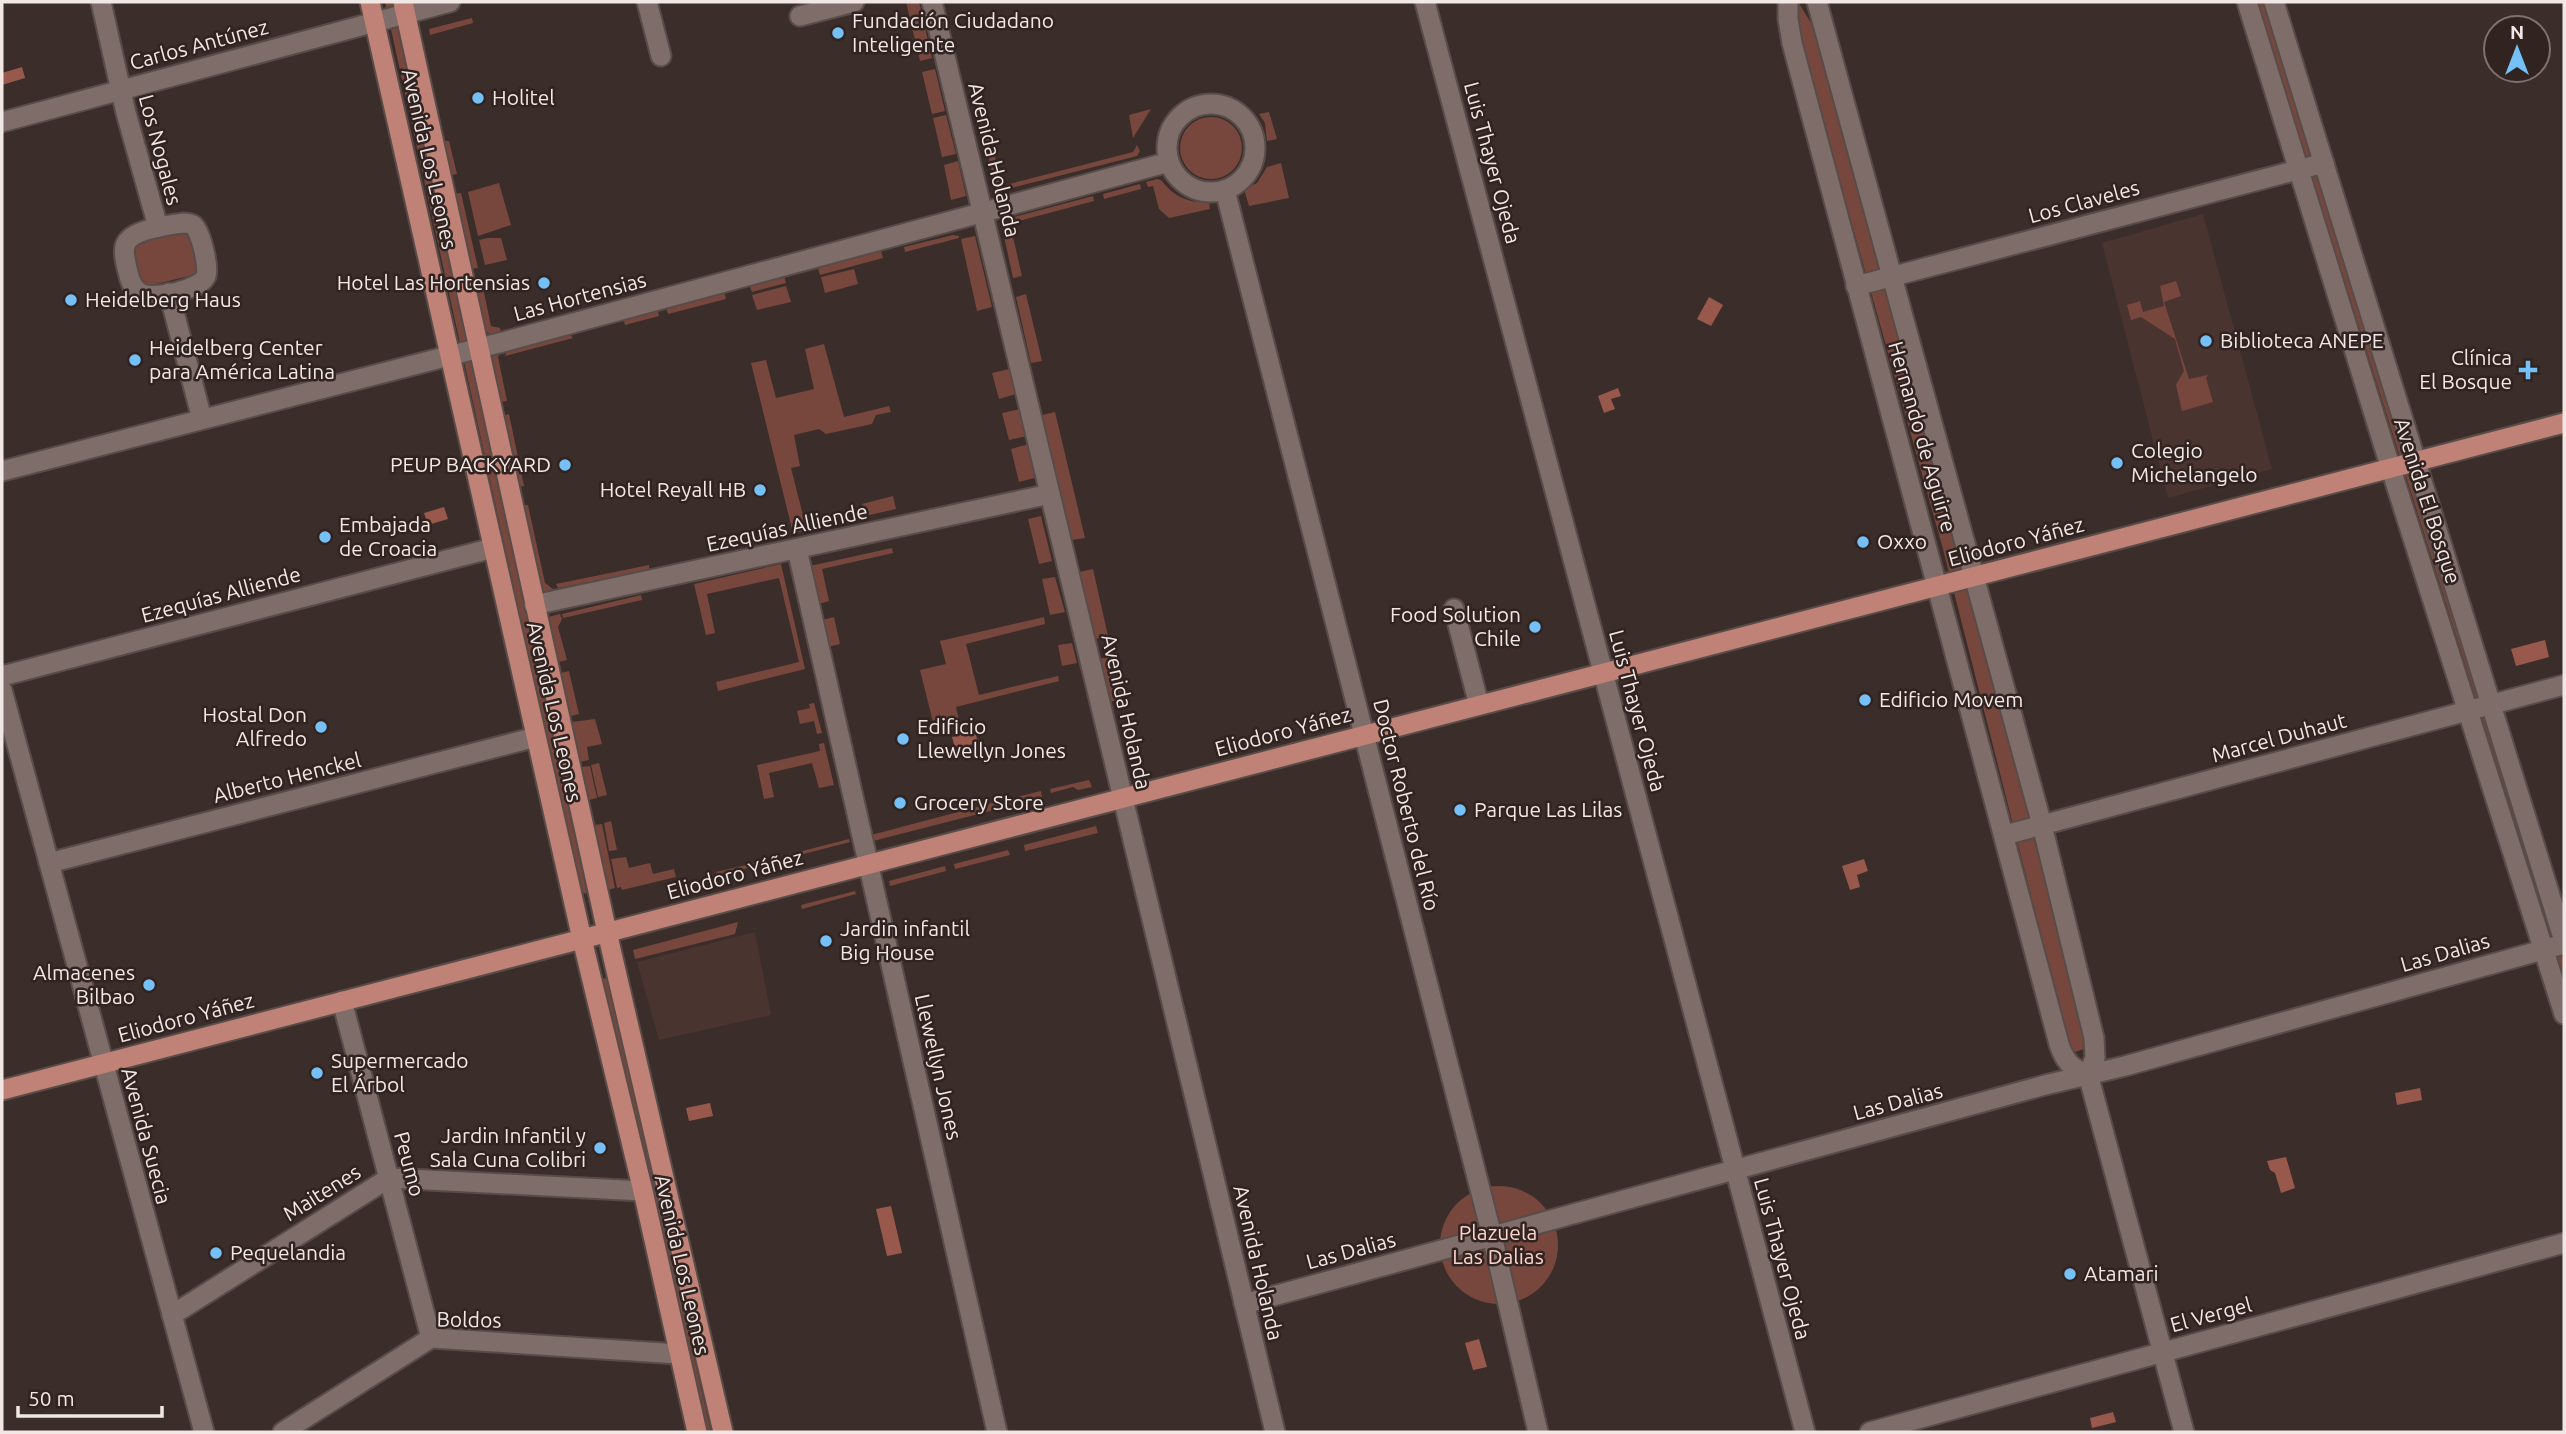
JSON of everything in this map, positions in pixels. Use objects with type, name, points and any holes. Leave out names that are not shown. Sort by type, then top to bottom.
[{"type":"main road","name":"Avenida Los Leones","points":[[370,2],[582,939],[643,1191],[697,1432]]},
{"type":"main road","name":"Avenida Los Leones","points":[[404,7],[607,932],[723,1432]]},
{"type":"main road","name":"Eliodoro Yáñez","points":[[2,1090],[2564,423]]},
{"type":"street","name":"Los Nogales","points":[[101,2],[121,90],[158,227]]},
{"type":"street","name":"Carlos Antúnez","points":[[2,122],[375,22],[404,7],[450,2]]},
{"type":"street","points":[[647,2],[661,56]]},
{"type":"street","points":[[800,16],[854,2]]},
{"type":"street","name":"Avenida Holanda","points":[[932,2],[1275,1432]]},
{"type":"street","name":"Luis Thayer Ojeda","points":[[1425,2],[1805,1432]]},
{"type":"street","name":"Hernando de Aguirre","points":[[1788,2],[1789,31],[2063,1054],[2074,1069],[2088,1073]]},
{"type":"street","name":"Hernando de Aguirre","points":[[1817,2],[2042,825],[2094,1038],[2095,1058],[2088,1073],[2184,1432]]},
{"type":"street","name":"Avenida El Bosque","points":[[2247,2],[2391,469],[2564,1014]]},
{"type":"street","name":"Avenida El Bosque","points":[[2274,2],[2564,942]]},
{"type":"street","points":[[1202,104],[1231,108],[1244,117],[1256,144],[1255,159],[1249,173],[1238,184],[1225,190],[1211,192],[1185,184],[1175,174],[1169,162],[1169,133],[1177,120],[1188,110],[1202,104]]},
{"type":"street","name":"Las Hortensias","points":[[2,471],[480,348],[1169,162]]},
{"type":"street","name":"Los Claveles","points":[[1856,286],[2324,163]]},
{"type":"street","name":"Doctor Roberto del Río","points":[[1225,190],[1492,1236],[1538,1432]]},
{"type":"street","name":"Los Nogales","points":[[183,223],[192,225],[198,231],[208,266],[205,278],[197,286],[169,293],[149,296],[138,292],[131,283],[124,254],[125,244],[130,237],[158,227],[183,223]]},
{"type":"street","points":[[169,293],[202,419]]},
{"type":"street","name":"Ezequías Alliende","points":[[534,605],[1050,494]]},
{"type":"street","name":"Ezequías Alliende","points":[[2,676],[493,548]]},
{"type":"street","name":"Llewellyn Jones","points":[[797,549],[997,1432]]},
{"type":"street","points":[[1454,609],[1479,705]]},
{"type":"street","name":"Marcel Duhaut","points":[[2005,835],[2564,685]]},
{"type":"street","name":"Avenida Suecia","points":[[2,690],[204,1432]]},
{"type":"street","name":"Alberto Henckel","points":[[49,863],[536,737]]},
{"type":"street","name":"Las Dalias","points":[[1244,1304],[2088,1073],[2135,1063],[2564,942]]},
{"type":"street","name":"Peumo","points":[[342,1001],[431,1338]]},
{"type":"street","name":"Maitenes","points":[[172,1315],[389,1178],[643,1191]]},
{"type":"street","name":"El Vergel","points":[[1870,1432],[2564,1243]]},
{"type":"street","name":"Boldos","points":[[283,1432],[431,1338],[679,1354]]},
{"type":"shaded area","points":[[22,67],[25,78],[2,85],[2,73]]},
{"type":"shaded area","points":[[2203,214],[2272,469],[2168,498],[2102,243]]},
{"type":"shaded area","points":[[1709,297],[1723,305],[1711,326],[1697,319]]},
{"type":"shaded area","points":[[1618,388],[1621,396],[1611,399],[1615,409],[1604,413],[1598,396]]},
{"type":"shaded area","points":[[444,507],[448,519],[428,525],[424,513]]},
{"type":"shaded area","points":[[2545,640],[2549,657],[2516,666],[2511,649]]},
{"type":"shaded area","points":[[975,731],[978,743],[955,748],[952,737]]},
{"type":"shaded area","points":[[1864,859],[1868,871],[1857,875],[1860,887],[1850,890],[1842,866]]},
{"type":"shaded area","points":[[755,932],[771,1015],[659,1040],[637,962]]},
{"type":"shaded area","points":[[2420,1088],[2422,1100],[2397,1105],[2395,1093]]},
{"type":"shaded area","points":[[710,1103],[713,1116],[689,1121],[686,1108]]},
{"type":"shaded area","points":[[2286,1157],[2295,1188],[2281,1193],[2275,1173],[2270,1170],[2267,1161]]},
{"type":"shaded area","points":[[891,1206],[902,1253],[887,1256],[876,1209]]},
{"type":"shaded area","points":[[1479,1339],[1487,1367],[1473,1370],[1465,1343]]},
{"type":"shaded area","points":[[2113,1412],[2116,1422],[2092,1428],[2090,1418]]},
{"type":"green space","points":[[385,2],[393,2],[587,893],[581,894]]},
{"type":"green space","points":[[906,2],[919,2],[932,58],[920,61]]},
{"type":"green space","points":[[1798,2],[1813,26],[1977,616],[2086,1038],[2084,1049],[2075,1052],[2070,1049],[1943,549],[1797,28]]},
{"type":"green space","points":[[2257,2],[2267,2],[2564,952],[2564,979]]},
{"type":"green space","points":[[472,18],[473,23],[430,35],[429,29]]},
{"type":"green space","points":[[935,69],[945,111],[932,114],[922,72]]},
{"type":"green space","points":[[982,103],[994,151],[988,152],[976,105]]},
{"type":"green space","points":[[1151,109],[1133,138],[1129,115]]},
{"type":"green space","points":[[1269,112],[1277,139],[1267,141],[1265,123],[1259,114]]},
{"type":"green space","points":[[946,115],[956,154],[942,157],[933,118]]},
{"type":"green space","points":[[1205,117],[1217,117],[1233,126],[1240,136],[1240,160],[1233,170],[1217,179],[1205,179],[1194,174],[1185,165],[1180,154],[1180,142],[1185,131],[1194,122]]},
{"type":"green space","points":[[444,141],[449,141],[457,174],[451,175]]},
{"type":"green space","points":[[1137,145],[1140,151],[1137,156],[1003,190],[1002,186],[1133,152]]},
{"type":"green space","points":[[994,153],[1002,186],[996,187],[988,155]]},
{"type":"green space","points":[[958,161],[966,196],[951,200],[944,165]]},
{"type":"green space","points":[[1281,163],[1289,198],[1249,206],[1244,189],[1257,183],[1267,167]]},
{"type":"green space","points":[[1157,179],[1182,198],[1209,202],[1210,209],[1169,218],[1159,209],[1153,186],[1148,187],[1146,182]]},
{"type":"green space","points":[[499,183],[511,225],[478,236],[468,192]]},
{"type":"green space","points":[[1140,184],[1141,189],[1104,199],[1103,194]]},
{"type":"green space","points":[[461,193],[478,268],[469,269],[452,194]]},
{"type":"green space","points":[[1093,196],[1094,201],[1011,223],[1010,218]]},
{"type":"green space","points":[[1010,224],[1022,276],[1013,278],[1002,227]]},
{"type":"green space","points":[[182,231],[190,233],[202,266],[197,274],[148,286],[138,281],[132,260],[134,248],[153,238]]},
{"type":"green space","points":[[953,235],[959,238],[905,252],[904,247]]},
{"type":"green space","points":[[975,236],[992,307],[977,311],[961,239]]},
{"type":"green space","points":[[501,238],[507,260],[485,265],[479,240]]},
{"type":"green space","points":[[881,251],[883,258],[820,275],[818,268]]},
{"type":"green space","points":[[854,269],[858,284],[825,293],[821,277]]},
{"type":"green space","points":[[784,276],[786,283],[752,292],[749,285]]},
{"type":"green space","points":[[2176,281],[2181,296],[2164,302],[2189,379],[2208,375],[2206,378],[2213,402],[2182,411],[2176,385],[2184,371],[2175,339],[2141,317],[2131,320],[2127,305],[2140,301],[2143,312],[2164,306],[2160,286]]},
{"type":"green space","points":[[786,286],[791,302],[757,310],[752,295]]},
{"type":"green space","points":[[483,288],[491,326],[500,328],[501,333],[490,334],[484,330],[474,290]]},
{"type":"green space","points":[[724,291],[726,299],[668,314],[666,307]]},
{"type":"green space","points":[[1026,294],[1042,361],[1031,363],[1016,297]]},
{"type":"green space","points":[[657,308],[659,316],[625,325],[623,317]]},
{"type":"green space","points":[[567,331],[573,338],[505,356],[509,347]]},
{"type":"green space","points":[[824,344],[844,417],[889,406],[891,412],[876,415],[872,424],[826,434],[819,429],[794,435],[800,466],[791,468],[807,531],[793,533],[751,363],[766,360],[776,398],[814,389],[805,349]]},
{"type":"green space","points":[[504,348],[498,357],[507,401],[499,402],[490,357],[493,351]]},
{"type":"green space","points":[[1009,369],[1016,394],[999,399],[992,373]]},
{"type":"green space","points":[[1020,409],[1027,436],[1009,440],[1002,413]]},
{"type":"green space","points":[[1055,412],[1085,538],[1072,540],[1042,415]]},
{"type":"green space","points":[[509,414],[524,486],[518,487],[502,416]]},
{"type":"green space","points":[[1029,444],[1038,477],[1019,482],[1011,449]]},
{"type":"green space","points":[[893,496],[896,509],[865,516],[862,504]]},
{"type":"green space","points":[[528,505],[545,583],[554,590],[556,596],[541,599],[521,506]]},
{"type":"green space","points":[[1041,516],[1052,561],[1039,564],[1028,519]]},
{"type":"green space","points":[[892,548],[893,553],[822,569],[829,601],[818,604],[810,566]]},
{"type":"green space","points":[[781,564],[805,669],[718,691],[716,682],[799,662],[779,578],[707,594],[715,633],[706,635],[694,584]]},
{"type":"green space","points":[[649,565],[649,570],[558,588],[556,584]]},
{"type":"green space","points":[[1093,569],[1108,636],[1094,639],[1079,572]]},
{"type":"green space","points":[[1055,577],[1065,612],[1050,615],[1042,579]]},
{"type":"green space","points":[[641,595],[642,600],[563,618],[562,614]]},
{"type":"green space","points":[[560,614],[562,619],[558,627],[567,660],[558,662],[548,617]]},
{"type":"green space","points":[[834,617],[840,644],[828,647],[822,620]]},
{"type":"green space","points":[[1044,617],[1045,624],[966,644],[979,695],[1058,676],[1059,681],[956,707],[959,720],[934,726],[920,670],[946,664],[940,641]]},
{"type":"green space","points":[[1072,643],[1077,663],[1062,666],[1058,645]]},
{"type":"green space","points":[[1113,656],[1123,698],[1110,702],[1099,659]]},
{"type":"green space","points":[[569,671],[579,714],[571,716],[561,673]]},
{"type":"green space","points":[[814,703],[822,733],[817,734],[814,721],[800,724],[797,711],[810,708],[809,704]]},
{"type":"green space","points":[[595,719],[602,744],[587,747],[589,760],[580,762],[572,722]]},
{"type":"green space","points":[[824,743],[834,785],[819,788],[812,763],[769,773],[774,797],[764,799],[757,765],[820,751],[819,744]]},
{"type":"green space","points":[[599,763],[607,795],[598,797],[591,765]]},
{"type":"green space","points":[[590,766],[597,798],[589,800],[581,767]]},
{"type":"green space","points":[[1089,780],[1092,787],[1078,790],[1073,787],[1051,793],[1050,789]]},
{"type":"green space","points":[[1041,791],[1042,797],[1010,805],[1009,799]]},
{"type":"green space","points":[[996,802],[998,809],[873,841],[871,835]]},
{"type":"green space","points":[[611,821],[617,850],[609,851],[604,823]]},
{"type":"green space","points":[[602,824],[615,888],[608,890],[594,825]]},
{"type":"green space","points":[[1096,826],[1098,833],[1025,851],[1024,845]]},
{"type":"green space","points":[[849,839],[850,842],[788,858],[787,855]]},
{"type":"green space","points":[[1008,850],[1010,855],[955,869],[954,864]]},
{"type":"green space","points":[[626,857],[629,868],[650,863],[653,874],[674,869],[676,877],[622,890],[621,887],[617,888],[611,859]]},
{"type":"green space","points":[[767,860],[768,863],[717,876],[716,872]]},
{"type":"green space","points":[[945,866],[946,871],[890,886],[889,881]]},
{"type":"green space","points":[[855,891],[856,894],[802,909],[801,905]]},
{"type":"green space","points":[[738,922],[735,934],[635,959],[633,950]]},
{"type":"green space","points":[[607,978],[711,1432],[705,1432],[601,979]]},
{"type":"green space","name":"Plazuela Las Dalias","points":[[1499,1186],[1521,1191],[1541,1203],[1553,1223],[1558,1245],[1553,1267],[1541,1287],[1521,1299],[1499,1304],[1477,1299],[1457,1287],[1445,1267],[1440,1245],[1445,1223],[1457,1203],[1477,1191]]},
{"type":"place","name":"Fundación Ciudadano Inteligente","points":[[838,33]]},
{"type":"place","name":"Holitel","points":[[478,98]]},
{"type":"place","name":"Hotel Las Hortensias","points":[[544,283]]},
{"type":"place","name":"Heidelberg Haus","points":[[71,300]]},
{"type":"place","name":"Biblioteca ANEPE","points":[[2206,341]]},
{"type":"place","name":"Heidelberg Center para América Latina","points":[[135,360]]},
{"type":"place","name":"Clínica El Bosque","points":[[2528,370]]},
{"type":"place","name":"Colegio Michelangelo","points":[[2117,463]]},
{"type":"place","name":"PEUP BACKYARD","points":[[565,465]]},
{"type":"place","name":"Hotel Reyall HB","points":[[760,490]]},
{"type":"place","name":"Embajada de Croacia","points":[[325,537]]},
{"type":"place","name":"Oxxo","points":[[1863,542]]},
{"type":"place","name":"Food Solution Chile","points":[[1535,627]]},
{"type":"place","name":"Edificio Movem","points":[[1865,700]]},
{"type":"place","name":"Hostal Don Alfredo","points":[[321,727]]},
{"type":"place","name":"Edificio Llewellyn Jones","points":[[903,739]]},
{"type":"place","name":"Grocery Store","points":[[900,803]]},
{"type":"place","name":"Parque Las Lilas","points":[[1460,810]]},
{"type":"place","name":"Jardin infantil Big House","points":[[826,941]]},
{"type":"place","name":"Almacenes Bilbao","points":[[149,985]]},
{"type":"place","name":"Supermercado El Árbol","points":[[317,1073]]},
{"type":"place","name":"Jardin Infantil y Sala Cuna Colibri","points":[[600,1148]]},
{"type":"place","name":"Pequelandia","points":[[216,1253]]},
{"type":"place","name":"Atamari","points":[[2070,1274]]}]
